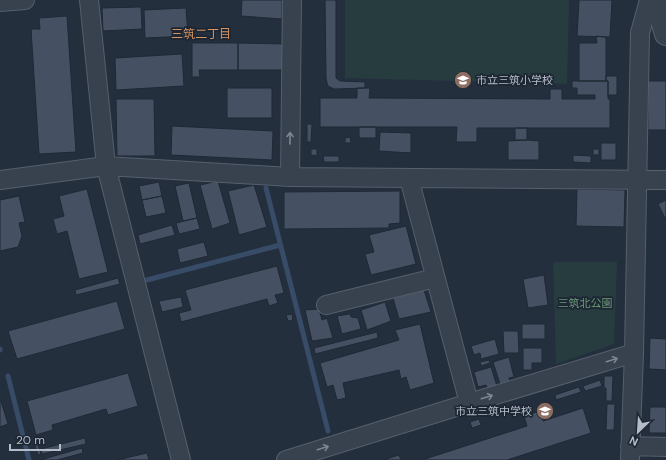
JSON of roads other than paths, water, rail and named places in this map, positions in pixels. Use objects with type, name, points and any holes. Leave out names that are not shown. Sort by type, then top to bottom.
[{"type":"street","points":[[0,2],[25,0]]},
{"type":"street","points":[[89,0],[106,166],[182,460]]},
{"type":"street","points":[[290,177],[292,0]]},
{"type":"street","points":[[650,0],[640,33],[634,354],[630,453],[666,447]]},
{"type":"street","points":[[656,0],[666,34]]},
{"type":"street","points":[[1,174],[106,166],[290,177],[666,180]]},
{"type":"street","points":[[409,178],[469,403]]},
{"type":"street","points":[[326,305],[435,278]]},
{"type":"street","points":[[286,460],[469,403],[634,354]]},
{"type":"waterway","points":[[266,188],[328,431]]},
{"type":"waterway","points":[[147,280],[280,245]]},
{"type":"waterway","points":[[8,376],[29,460]]},
{"type":"place","name":"市立三筑小学校","points":[[463,80]]},
{"type":"place","name":"市立三筑中学校","points":[[545,411]]},
{"type":"district","name":"三筑二丁目","points":[[201,34]]},
{"type":"park label","name":"三筑北公園","points":[[585,303]]}]
